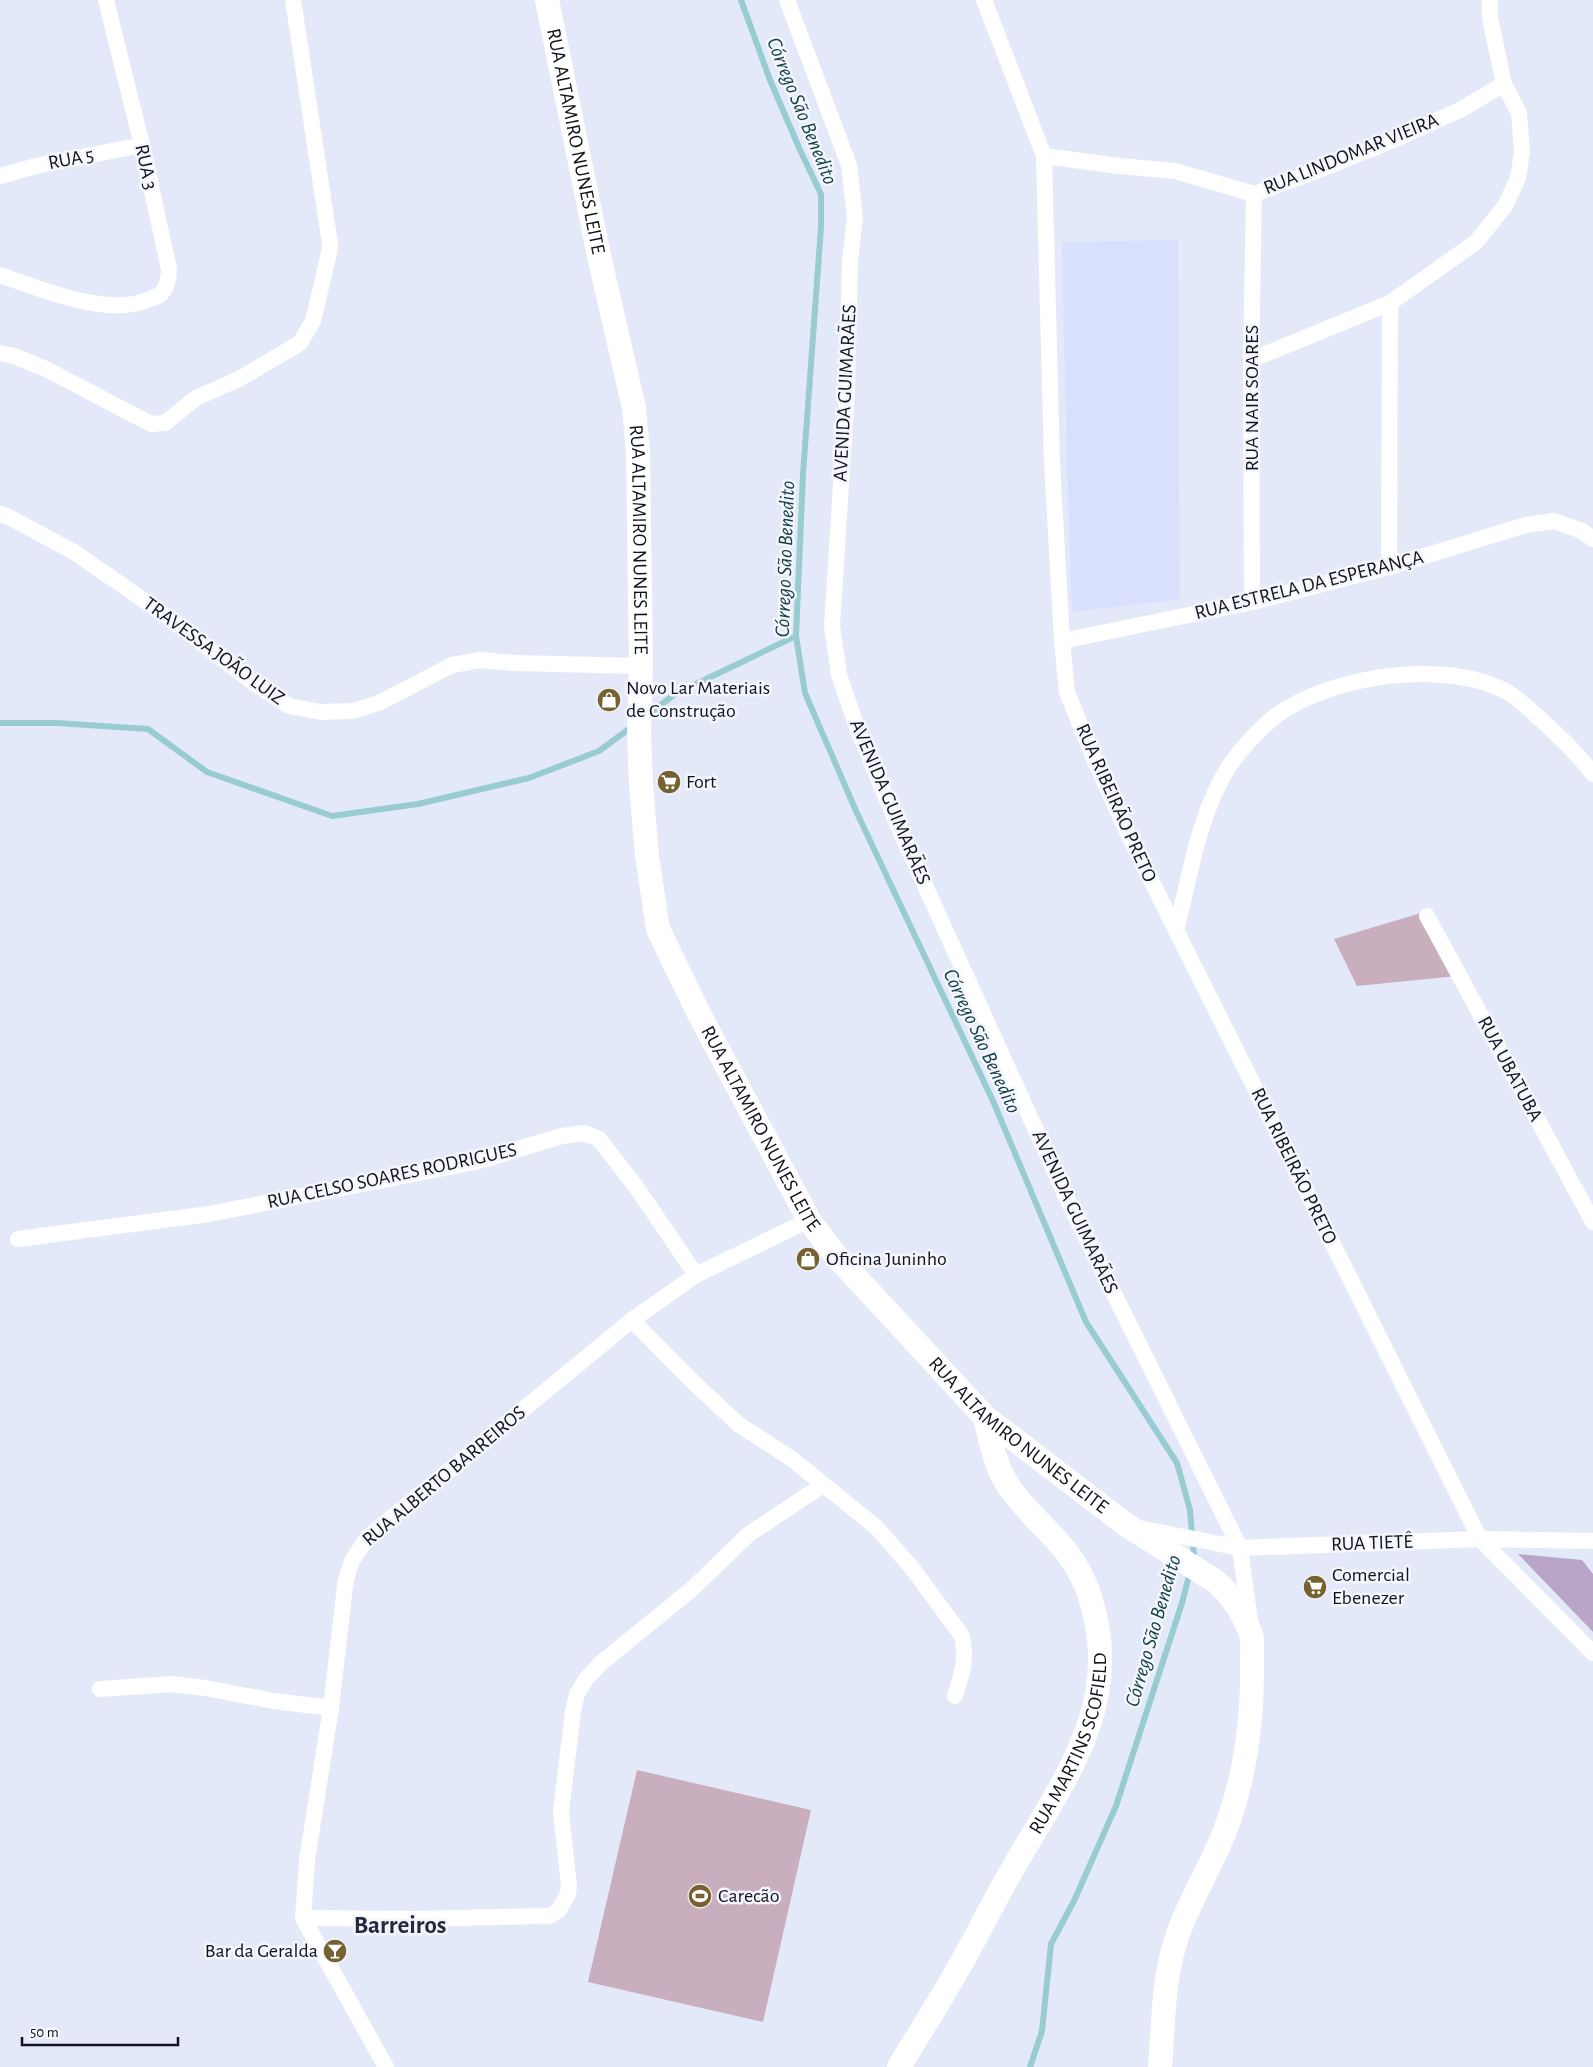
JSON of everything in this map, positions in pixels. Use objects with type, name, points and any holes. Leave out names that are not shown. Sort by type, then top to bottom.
[{"type":"main road","name":"RUA ALTAMIRO NUNES LEITE","points":[[547,0],[599,256],[634,408],[638,452],[641,666],[639,733],[647,856],[658,929],[699,1014],[809,1220],[837,1257],[985,1418],[1125,1524],[1192,1566],[1226,1591],[1237,1604],[1252,1636],[1253,1689],[1245,1756],[1238,1793],[1225,1830],[1185,1914],[1172,1954],[1165,2000],[1160,2067]]},
{"type":"main road","name":"RUA MARTINS SCOFIELD","points":[[899,2067],[954,1976],[1009,1874],[1048,1812],[1076,1758],[1092,1718],[1099,1687],[1101,1657],[1099,1632],[1083,1578],[1060,1543],[1028,1510],[1000,1472],[985,1418]]},
{"type":"street","name":"RUA 3","points":[[0,275],[74,299],[123,306],[146,301],[160,294],[168,281],[169,269],[142,145],[106,0]]},
{"type":"street","points":[[0,352],[46,369],[152,424],[160,424],[165,423],[196,398],[239,379],[300,343],[313,321],[330,244],[293,0]]},
{"type":"street","name":"AVENIDA GUIMARÃES","points":[[787,0],[849,165],[855,217],[850,261],[847,391],[832,626],[839,675],[858,730],[898,826],[1069,1203],[1234,1547]]},
{"type":"street","name":"RUA RIBEIRÃO PRETO","points":[[984,0],[1044,156],[1052,463],[1062,641],[1067,692],[1099,770],[1176,930],[1480,1539],[1593,1653]]},
{"type":"street","points":[[1251,360],[1390,303],[1476,242],[1505,206],[1518,178],[1522,152],[1518,113],[1504,84],[1490,18],[1490,0]]},
{"type":"street","name":"RUA LINDOMAR VIEIRA","points":[[1044,156],[1175,171],[1254,194],[1393,140],[1460,110],[1504,84]]},
{"type":"street","name":"RUA 5","points":[[0,176],[36,166],[142,145]]},
{"type":"street","name":"RUA NAIR SOARES","points":[[1252,602],[1251,360],[1254,194]]},
{"type":"street","points":[[1389,567],[1390,303]]},
{"type":"street","name":"TRAVESSA JOÃO LUIZ","points":[[4,515],[74,552],[158,610],[254,683],[289,706],[321,712],[353,711],[381,702],[452,665],[480,660],[515,663],[641,666]]},
{"type":"street","name":"RUA ESTRELA DA ESPERANÇA","points":[[1062,641],[1252,602],[1389,567],[1526,525],[1554,521],[1582,531],[1593,540]]},
{"type":"street","points":[[1176,930],[1203,825],[1215,794],[1229,767],[1276,716],[1323,690],[1359,680],[1426,674],[1459,677],[1494,686],[1510,693],[1546,724],[1593,774]]},
{"type":"street","name":"RUA UBATUBA","points":[[1427,916],[1593,1222]]},
{"type":"street","name":"RUA CELSO SOARES RODRIGUES","points":[[18,1239],[209,1214],[475,1162],[562,1136],[584,1133],[599,1139],[637,1188],[696,1275]]},
{"type":"street","name":"RUA ALBERTO BARREIROS","points":[[303,1918],[307,1860],[331,1708],[345,1586],[348,1572],[359,1549],[368,1537],[632,1320],[696,1275],[809,1220]]},
{"type":"street","points":[[632,1320],[690,1380],[738,1424],[792,1459],[876,1527],[912,1568],[962,1636],[965,1650],[964,1668],[955,1696]]},
{"type":"street","points":[[386,2067],[303,1918],[414,1919],[545,1916],[552,1915],[560,1910],[569,1886],[561,1812],[569,1734],[577,1694],[586,1679],[601,1663],[692,1588],[749,1534],[823,1485]]},
{"type":"street","name":"RUA TIETÊ","points":[[1125,1524],[1154,1532],[1234,1547],[1480,1539],[1593,1541]]},
{"type":"street","points":[[1234,1547],[1252,1636]]},
{"type":"street","points":[[100,1688],[172,1684],[331,1708]]},
{"type":"shaded area","points":[[1178,240],[1180,599],[1072,612],[1062,242]]},
{"type":"shaded area","points":[[1421,913],[1457,976],[1357,986],[1334,939]]},
{"type":"shaded area","name":"Carecão","points":[[637,1770],[811,1810],[763,2022],[588,1982]]},
{"type":"building","points":[[1518,1554],[1582,1560],[1593,1574],[1593,1632]]},
{"type":"waterway","name":"Córrego São Benedito","points":[[741,0],[770,80],[821,194],[821,227],[803,474],[796,636],[805,693],[856,811],[993,1101],[1086,1322],[1177,1463],[1190,1510],[1194,1556],[1192,1562]]},
{"type":"waterway","points":[[645,717],[675,694],[796,636]]},
{"type":"waterway","points":[[0,723],[57,723],[148,729],[207,772],[332,816],[418,804],[529,778],[599,751],[633,726]]},
{"type":"waterway","name":"Córrego São Benedito","points":[[1030,2067],[1042,2031],[1051,1944],[1074,1901],[1116,1806],[1182,1603],[1190,1572]]},
{"type":"place","name":"Novo Lar Materiais de Construção","points":[[609,700]]},
{"type":"place","name":"Fort","points":[[669,782]]},
{"type":"place","name":"Oficina Juninho","points":[[808,1259]]},
{"type":"place","name":"Comercial Ebenezer","points":[[1315,1587]]},
{"type":"place","name":"Carecão","points":[[700,1896]]},
{"type":"place","name":"Bar da Geralda","points":[[335,1951]]},
{"type":"district","name":"Barreiros","points":[[400,1925]]}]
